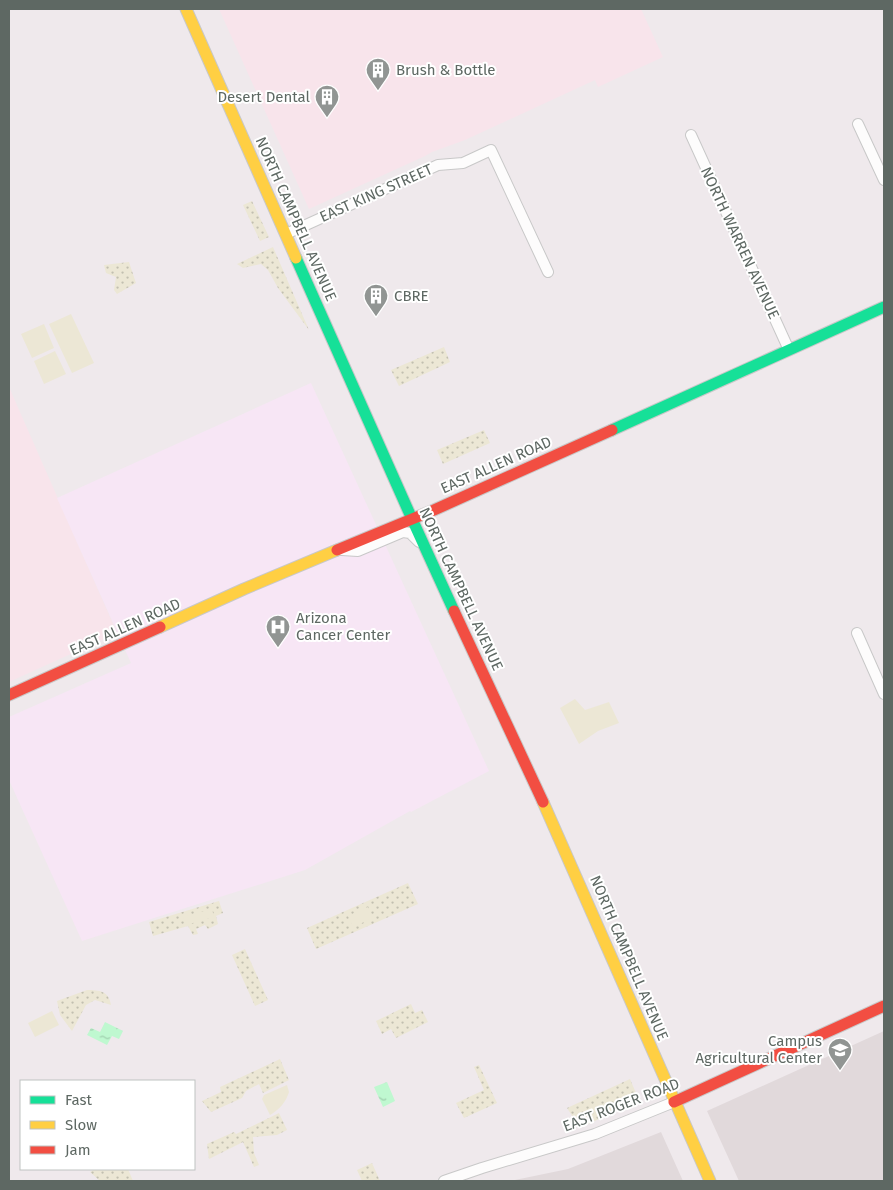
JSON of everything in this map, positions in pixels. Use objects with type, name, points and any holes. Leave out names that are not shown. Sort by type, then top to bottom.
[{"type":"main road","name":"NORTH CAMPBELL AVENUE","points":[[186,9],[412,519],[565,849],[710,1181]]},
{"type":"main road","name":"EAST ALLEN ROAD","points":[[9,695],[244,588],[412,519],[884,306]]},
{"type":"main road","name":"EAST ROGER ROAD","points":[[674,1102],[884,1006]]},
{"type":"street","points":[[858,124],[884,180]]},
{"type":"street","name":"NORTH WARREN AVENUE","points":[[691,135],[789,350]]},
{"type":"street","name":"EAST KING STREET","points":[[286,234],[438,165],[463,163],[491,150],[548,272]]},
{"type":"street","points":[[340,550],[358,551],[403,532],[410,533],[426,549]]},
{"type":"street","points":[[856,633],[884,694]]},
{"type":"street","name":"EAST ROGER ROAD","points":[[444,1181],[595,1134],[674,1102]]},
{"type":"shaded area","points":[[219,9],[641,9],[663,57],[598,87],[595,80],[309,209]]},
{"type":"shaded area","points":[[252,201],[269,237],[260,241],[243,205]]},
{"type":"shaded area","points":[[273,247],[309,330],[278,288],[268,270],[261,264],[243,268],[237,264]]},
{"type":"shaded area","points":[[129,262],[136,283],[117,294],[114,290],[116,277],[106,273],[104,265]]},
{"type":"shaded area","points":[[71,314],[94,363],[72,373],[49,324]]},
{"type":"shaded area","points":[[44,324],[54,348],[32,358],[21,334]]},
{"type":"shaded area","points":[[444,347],[450,362],[399,386],[391,370]]},
{"type":"shaded area","points":[[55,351],[66,374],[44,384],[34,361]]},
{"type":"shaded area","name":"Arizona Cancer Center","points":[[311,383],[489,771],[410,811],[305,870],[82,941],[9,780],[9,717],[131,663],[57,498]]},
{"type":"shaded area","points":[[9,387],[117,633],[9,682]]},
{"type":"shaded area","points":[[484,430],[490,443],[443,464],[437,450]]},
{"type":"shaded area","points":[[575,699],[585,710],[609,702],[619,723],[598,731],[579,744],[560,708]]},
{"type":"shaded area","points":[[408,883],[418,904],[316,949],[307,928]]},
{"type":"shaded area","points":[[219,901],[223,913],[216,916],[218,924],[208,929],[205,925],[196,929],[198,934],[193,935],[188,926],[153,936],[149,922]]},
{"type":"shaded area","points":[[368,907],[373,918],[353,927],[348,916]]},
{"type":"shaded area","points":[[212,909],[214,917],[186,925],[183,917]]},
{"type":"shaded area","points":[[245,949],[268,1000],[255,1006],[232,955]]},
{"type":"shaded area","points":[[87,990],[103,992],[110,1000],[111,1005],[95,1000],[86,1005],[72,1031],[60,1015],[57,1001]]},
{"type":"shaded area","points":[[411,1004],[415,1013],[422,1010],[428,1022],[396,1038],[391,1029],[382,1034],[376,1021]]},
{"type":"shaded area","points":[[52,1011],[59,1025],[35,1037],[28,1023]]},
{"type":"shaded area","name":"Campus Agricultural Center","points":[[884,1031],[884,1181],[739,1181],[707,1111]]},
{"type":"shaded area","points":[[280,1059],[289,1080],[263,1093],[259,1084],[246,1091],[242,1098],[211,1112],[202,1101],[221,1092],[220,1087]]},
{"type":"shaded area","points":[[479,1065],[497,1103],[464,1118],[456,1103],[484,1090],[474,1067]]},
{"type":"shaded area","points":[[630,1079],[639,1100],[580,1128],[567,1108]]},
{"type":"shaded area","points":[[287,1085],[289,1092],[286,1099],[280,1108],[270,1115],[262,1099],[264,1095]]},
{"type":"shaded area","points":[[279,1113],[287,1130],[277,1135],[253,1137],[254,1153],[259,1165],[254,1167],[243,1142],[209,1159],[207,1144],[234,1132],[236,1134]]},
{"type":"shaded area","points":[[661,1132],[683,1181],[510,1181],[568,1169]]},
{"type":"shaded area","points":[[372,1163],[380,1181],[362,1181],[357,1170]]},
{"type":"shaded area","points":[[93,1170],[128,1170],[133,1181],[100,1181],[90,1172]]},
{"type":"water","points":[[105,1022],[123,1031],[119,1039],[112,1036],[107,1045],[87,1035],[91,1028],[100,1032]]},
{"type":"water","points":[[387,1082],[395,1101],[383,1107],[374,1087]]},
{"type":"traffic: fast","points":[[296,258],[454,611]]},
{"type":"traffic: fast","points":[[612,430],[884,307]]},
{"type":"traffic: slow","points":[[186,9],[296,258]]},
{"type":"traffic: slow","points":[[160,627],[337,550]]},
{"type":"traffic: slow","points":[[543,802],[710,1181]]},
{"type":"traffic: jam","points":[[337,550],[434,510],[612,430]]},
{"type":"traffic: jam","points":[[454,611],[543,802]]},
{"type":"traffic: jam","points":[[9,695],[160,627]]},
{"type":"traffic: jam","points":[[674,1102],[884,1006]]},
{"type":"place","name":"Brush & Bottle","points":[[378,91]]},
{"type":"place","name":"Desert Dental","points":[[327,118]]},
{"type":"place","name":"CBRE","points":[[376,317]]},
{"type":"place","name":"Arizona Cancer Center","points":[[278,648]]},
{"type":"place","name":"Campus Agricultural Center","points":[[840,1071]]}]
